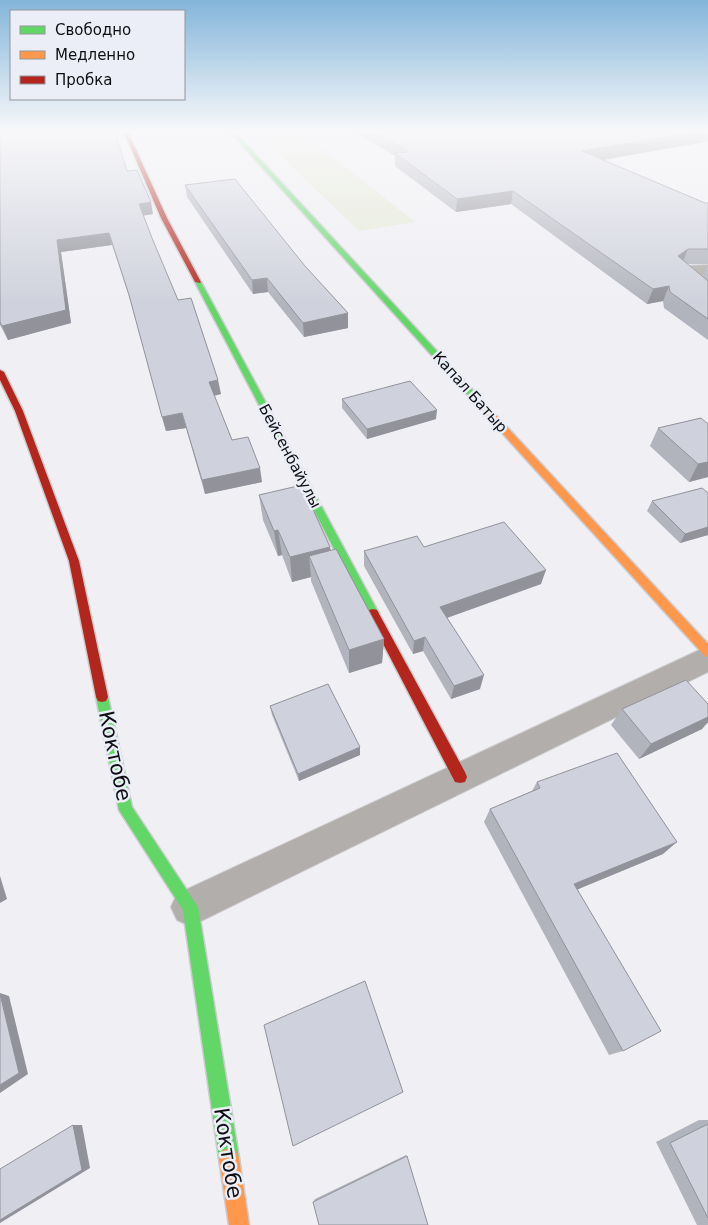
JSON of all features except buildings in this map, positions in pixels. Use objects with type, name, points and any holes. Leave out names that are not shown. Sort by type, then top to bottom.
[{"type":"street","name":"Бейсенбайулы","points":[[151,189],[164,218],[460,776]]},
{"type":"street","name":"Капал Батыр","points":[[284,189],[708,652]]},
{"type":"street","points":[[708,270],[682,271],[708,292]]},
{"type":"street","name":"Коктобе","points":[[0,372],[19,411],[74,561],[126,810],[190,906],[239,1225]]},
{"type":"street","points":[[190,906],[708,658]]},
{"type":"green space","points":[[315,189],[373,189],[415,222],[359,231]]},
{"type":"traffic: fast","points":[[284,189],[477,400]]},
{"type":"traffic: fast","points":[[198,282],[373,613]]},
{"type":"traffic: fast","points":[[102,697],[126,810],[190,907],[229,1158]]},
{"type":"traffic: slow","points":[[477,400],[708,652]]},
{"type":"traffic: slow","points":[[229,1158],[239,1225]]},
{"type":"traffic: jam","points":[[151,189],[164,218],[198,282]]},
{"type":"traffic: jam","points":[[0,372],[19,411],[74,561],[102,697]]},
{"type":"traffic: jam","points":[[373,613],[460,777]]}]
